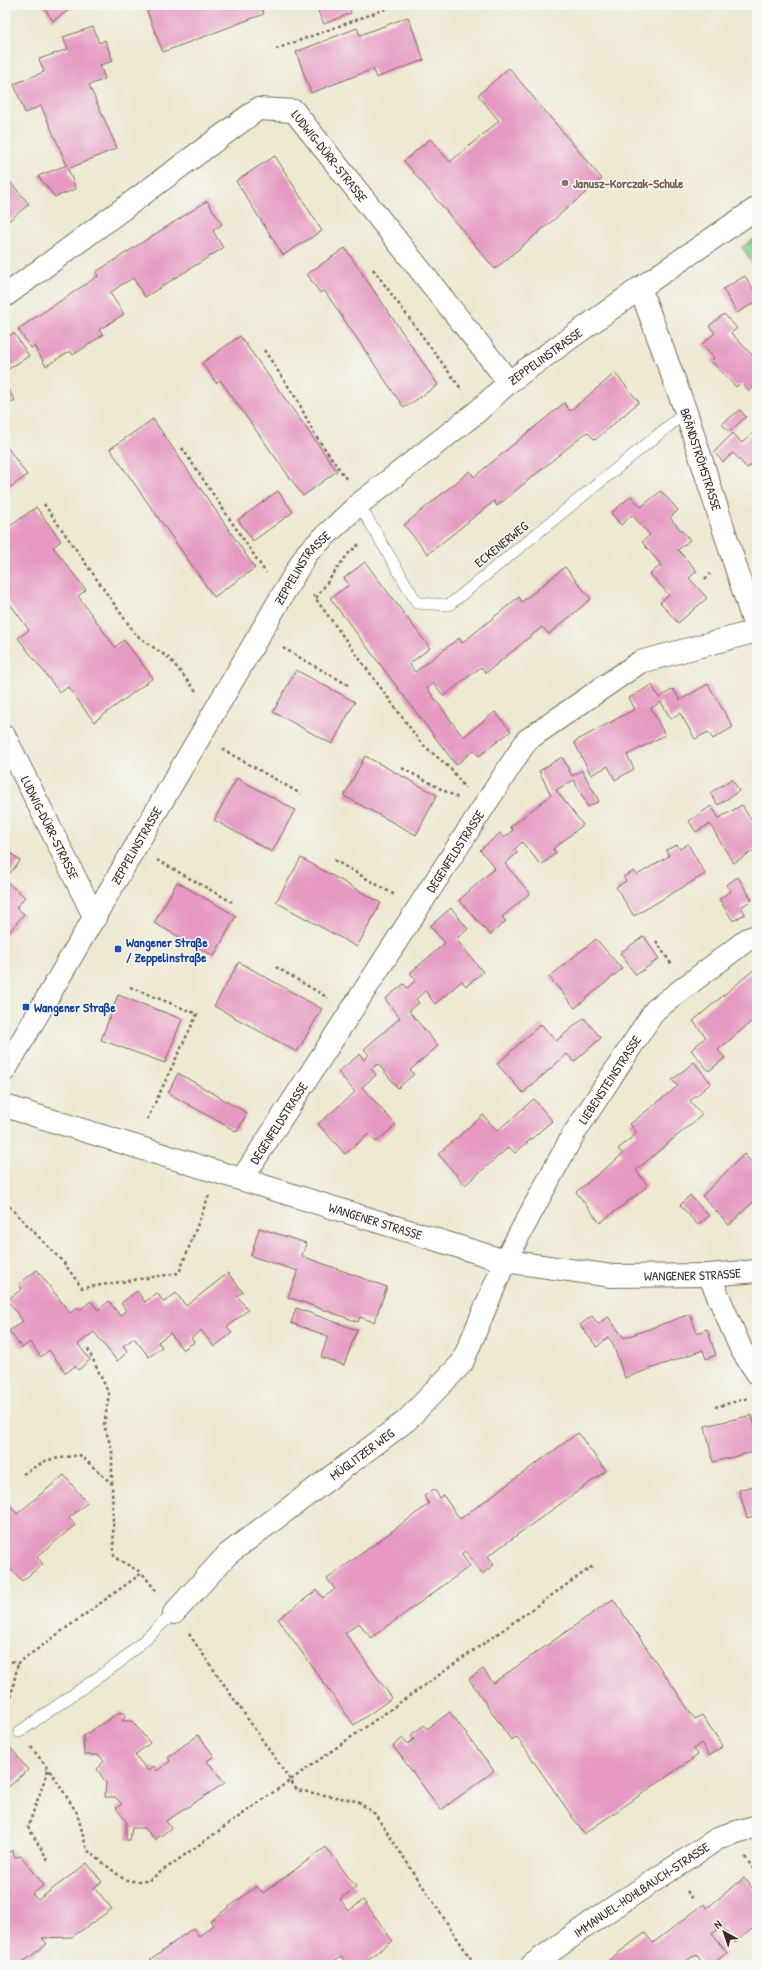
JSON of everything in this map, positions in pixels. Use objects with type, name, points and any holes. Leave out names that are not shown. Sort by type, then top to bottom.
[{"type":"street","name":"LUDWIG-DÜRR-STRASSE","points":[[5,296],[258,109],[294,111],[509,382]]},
{"type":"street","name":"ZEPPELINSTRASSE","points":[[5,1070],[307,553],[360,503],[478,411],[509,382],[640,288],[757,208]]},
{"type":"street","name":"BRÄNDSTRÖMSTRASSE","points":[[640,288],[686,412],[757,632]]},
{"type":"street","name":"DEGENFELDSTRASSE","points":[[242,1179],[527,740],[640,662],[757,632]]},
{"type":"street","name":"LUDWIG-DÜRR-STRASSE","points":[[5,737],[95,918]]},
{"type":"street","name":"LIEBENSTEINSTRASSE","points":[[504,1261],[573,1135],[655,1010],[748,939],[757,936]]},
{"type":"street","name":"WANGENER STRASSE","points":[[5,1106],[504,1261],[612,1276],[757,1272]]},
{"type":"street","name":"MÜGLITZER WEG","points":[[174,1612],[228,1554],[406,1421],[462,1363],[504,1261]]},
{"type":"street","points":[[709,1274],[741,1349],[757,1373]]},
{"type":"street","name":"IMMANUEL-HOHLBAUCH-STRASSE","points":[[532,1965],[596,1919],[720,1837],[757,1826]]},
{"type":"lane","name":"ECKENERWEG","points":[[360,503],[417,603],[449,605],[686,412]]},
{"type":"lane","points":[[19,1732],[120,1662],[174,1612]]},
{"type":"path","points":[[276,49],[394,6]]},
{"type":"path","points":[[373,269],[478,411]]},
{"type":"path","points":[[264,350],[298,401],[313,432],[360,503]]},
{"type":"path","points":[[182,448],[282,596]]},
{"type":"path","points":[[44,504],[136,635],[170,659],[214,713]]},
{"type":"path","points":[[316,598],[347,555],[375,531]]},
{"type":"path","points":[[296,572],[422,743],[451,769],[482,810]]},
{"type":"path","points":[[260,635],[350,686]]},
{"type":"path","points":[[200,737],[301,794]]},
{"type":"path","points":[[402,768],[482,810]]},
{"type":"path","points":[[136,848],[232,902]]},
{"type":"path","points":[[334,860],[418,908]]},
{"type":"path","points":[[276,967],[350,1012]]},
{"type":"path","points":[[130,987],[197,1014],[134,1146]]},
{"type":"path","points":[[5,1202],[64,1263],[82,1288],[179,1274],[218,1172]]},
{"type":"path","points":[[88,1349],[109,1394],[104,1425],[112,1450],[114,1557],[142,1573],[174,1612],[297,1790],[357,1802],[375,1814],[475,1965]]},
{"type":"path","points":[[715,1407],[750,1397]]},
{"type":"path","points":[[23,1474],[47,1460],[80,1455],[112,1484]]},
{"type":"path","points":[[142,1573],[18,1663],[6,1717],[48,1770],[77,1813],[87,1850],[126,1881],[148,1881],[593,1566]]},
{"type":"path","points":[[5,1660],[18,1663]]},
{"type":"path","points":[[48,1770],[28,1827],[48,1860]]},
{"type":"green space","points":[[757,237],[757,271],[742,247]]},
{"type":"building","points":[[42,5],[76,5],[53,21]]},
{"type":"building","points":[[157,5],[260,5],[264,14],[163,52],[146,9]]},
{"type":"building","points":[[327,5],[348,5],[351,13],[324,24],[317,9]]},
{"type":"building","points":[[408,17],[424,60],[376,78],[373,69],[311,93],[296,52],[357,28],[360,35]]},
{"type":"building","points":[[93,27],[99,43],[105,40],[113,61],[100,65],[105,79],[89,85],[117,148],[68,169],[76,189],[55,197],[38,176],[67,165],[41,106],[25,113],[14,84],[44,72],[39,59],[68,49],[63,37]]},
{"type":"building","points":[[509,68],[602,179],[495,269],[404,161],[430,139],[450,162],[499,121],[478,95]]},
{"type":"building","points":[[275,156],[322,231],[283,255],[236,181]]},
{"type":"building","points":[[5,176],[29,204],[5,224]]},
{"type":"building","points":[[207,201],[222,224],[213,231],[223,248],[145,297],[133,278],[121,285],[110,293],[124,314],[99,330],[103,335],[73,355],[70,351],[46,366],[34,346],[31,348],[18,329],[98,276],[96,272]]},
{"type":"building","points":[[345,248],[438,385],[404,408],[324,290],[320,293],[307,274]]},
{"type":"building","points":[[745,276],[757,295],[757,301],[737,313],[723,289]]},
{"type":"building","points":[[724,314],[737,328],[731,333],[757,360],[757,384],[749,391],[741,382],[736,387],[711,361],[714,358],[702,344],[715,333],[709,326]]},
{"type":"building","points":[[14,333],[29,356],[7,370],[5,368],[5,338]]},
{"type":"building","points":[[240,336],[337,471],[303,496],[220,380],[216,383],[202,363]]},
{"type":"building","points":[[615,373],[639,402],[595,440],[587,432],[497,506],[494,501],[428,554],[404,525],[470,471],[474,477],[564,403],[570,411]]},
{"type":"building","points":[[5,385],[15,400],[5,406]]},
{"type":"building","points":[[740,410],[746,417],[729,432],[722,424]]},
{"type":"building","points":[[153,419],[255,568],[214,597],[110,449]]},
{"type":"building","points":[[756,430],[757,470],[752,465],[747,468],[733,453],[723,462],[714,452],[733,433],[742,443]]},
{"type":"building","points":[[5,444],[27,475],[5,491]]},
{"type":"building","points":[[278,491],[293,512],[253,541],[238,520]]},
{"type":"building","points":[[661,491],[678,510],[670,518],[690,540],[678,550],[697,571],[689,578],[707,598],[678,623],[660,602],[669,595],[650,574],[661,565],[642,542],[650,535],[632,515],[621,525],[611,513],[631,496],[641,507]]},
{"type":"building","points":[[36,507],[61,541],[53,547],[86,590],[78,596],[115,647],[124,640],[153,678],[94,722],[68,687],[60,693],[18,638],[29,630],[5,597],[5,530]]},
{"type":"building","points":[[365,562],[430,648],[409,664],[415,672],[459,638],[462,643],[519,597],[522,602],[565,567],[591,599],[549,634],[542,627],[486,673],[481,667],[444,696],[433,683],[427,688],[463,737],[495,712],[511,731],[479,756],[474,750],[456,765],[330,598],[349,585],[344,578]]},
{"type":"building","points":[[296,670],[355,702],[332,744],[273,712]]},
{"type":"building","points":[[708,684],[733,727],[713,739],[708,732],[695,739],[680,713],[671,719],[661,702],[651,708],[665,735],[627,755],[634,769],[615,780],[608,766],[591,775],[574,742],[635,709],[629,698],[652,685],[659,698],[673,689],[680,700]]},
{"type":"building","points":[[365,756],[437,795],[416,835],[344,796]]},
{"type":"building","points":[[562,757],[572,776],[582,770],[599,801],[588,807],[574,780],[556,790],[583,825],[553,849],[556,853],[541,865],[522,842],[514,850],[517,853],[505,864],[530,893],[502,917],[506,921],[490,935],[459,900],[495,868],[480,850],[500,833],[504,838],[513,830],[510,827],[551,795],[539,771]]},
{"type":"building","points":[[237,778],[295,810],[272,852],[214,820]]},
{"type":"building","points":[[732,779],[739,791],[718,805],[710,793]]},
{"type":"building","points":[[742,805],[757,830],[757,849],[733,863],[710,824],[696,832],[689,821],[711,806],[719,818]]},
{"type":"building","points":[[688,844],[705,874],[634,916],[616,887],[626,881],[623,877],[634,871],[637,875],[669,856],[666,850],[677,845],[680,849]]},
{"type":"building","points":[[5,848],[20,861],[5,879]]},
{"type":"building","points":[[301,858],[381,903],[357,947],[276,902]]},
{"type":"building","points":[[738,877],[752,900],[741,907],[745,914],[733,921],[719,899],[731,891],[726,885]]},
{"type":"building","points":[[5,880],[25,897],[16,908],[24,914],[5,937]]},
{"type":"building","points":[[177,882],[236,916],[214,956],[154,923]]},
{"type":"building","points":[[451,908],[468,929],[456,939],[483,972],[466,986],[462,981],[435,1004],[425,991],[416,999],[419,1003],[409,1011],[438,1046],[410,1070],[414,1074],[398,1088],[378,1064],[371,1069],[376,1075],[362,1087],[396,1125],[376,1142],[369,1134],[345,1154],[318,1124],[355,1092],[338,1072],[360,1054],[364,1060],[369,1055],[364,1049],[400,1018],[385,999],[404,984],[407,988],[416,980],[410,973],[445,943],[430,926]]},
{"type":"building","points":[[644,936],[659,959],[636,975],[620,953]]},
{"type":"building","points":[[596,939],[622,969],[575,1008],[549,977]]},
{"type":"building","points":[[239,962],[322,1009],[297,1052],[214,1006]]},
{"type":"building","points":[[757,967],[757,1017],[718,1050],[725,1058],[709,1071],[691,1050],[706,1037],[693,1021]]},
{"type":"building","points":[[118,995],[182,1019],[165,1063],[101,1040]]},
{"type":"building","points":[[584,1018],[601,1038],[574,1062],[567,1054],[523,1093],[497,1064],[541,1024],[556,1041]]},
{"type":"building","points":[[694,1062],[711,1083],[690,1101],[702,1115],[636,1170],[648,1186],[600,1223],[576,1192],[623,1154],[618,1149],[637,1133],[630,1124],[678,1086],[672,1080]]},
{"type":"building","points":[[178,1073],[247,1113],[237,1132],[168,1093]]},
{"type":"building","points":[[534,1099],[552,1121],[515,1153],[509,1147],[465,1185],[438,1154],[483,1115],[497,1131]]},
{"type":"building","points":[[744,1154],[757,1168],[757,1198],[729,1225],[702,1196]]},
{"type":"building","points":[[690,1195],[709,1216],[698,1225],[680,1205]]},
{"type":"building","points":[[259,1228],[306,1243],[302,1256],[387,1287],[374,1322],[360,1317],[358,1322],[288,1297],[298,1271],[251,1256]]},
{"type":"building","points":[[37,1270],[70,1313],[78,1307],[80,1310],[91,1301],[98,1310],[109,1301],[120,1316],[126,1310],[121,1303],[137,1291],[145,1302],[157,1293],[164,1302],[176,1293],[186,1306],[228,1273],[243,1292],[237,1296],[248,1310],[227,1327],[232,1333],[214,1347],[201,1330],[191,1338],[194,1342],[183,1350],[170,1333],[158,1342],[162,1347],[149,1357],[134,1338],[123,1346],[128,1352],[117,1361],[94,1332],[78,1344],[90,1360],[78,1370],[75,1366],[66,1373],[49,1350],[41,1357],[30,1342],[22,1348],[9,1331],[23,1321],[7,1300],[22,1289],[19,1284]]},
{"type":"building","points":[[296,1308],[357,1330],[344,1365],[321,1357],[328,1336],[291,1323]]},
{"type":"building","points":[[690,1314],[697,1333],[707,1329],[716,1355],[706,1359],[703,1350],[625,1378],[612,1342],[608,1337],[597,1347],[580,1325],[592,1316],[598,1324],[608,1317],[624,1338]]},
{"type":"building","points":[[752,1415],[757,1436],[757,1451],[713,1462],[705,1426]]},
{"type":"building","points":[[578,1433],[606,1471],[488,1556],[494,1565],[482,1574],[465,1551],[461,1554],[470,1566],[371,1638],[359,1623],[345,1633],[392,1698],[354,1725],[278,1619],[317,1590],[323,1598],[335,1589],[327,1579],[429,1504],[424,1496],[434,1489],[440,1498],[443,1495],[460,1519]]},
{"type":"building","points":[[64,1475],[87,1503],[69,1518],[75,1525],[37,1557],[43,1564],[22,1581],[12,1570],[5,1575],[5,1499],[17,1514]]},
{"type":"building","points":[[757,1485],[757,1515],[747,1518],[739,1490]]},
{"type":"building","points":[[613,1599],[695,1719],[702,1715],[723,1746],[709,1756],[701,1743],[693,1749],[698,1755],[584,1834],[517,1737],[511,1740],[469,1679],[483,1669],[493,1683]]},
{"type":"building","points":[[120,1712],[126,1714],[122,1721],[132,1721],[150,1743],[135,1755],[148,1771],[154,1766],[157,1771],[170,1761],[168,1757],[198,1735],[214,1756],[207,1761],[225,1783],[166,1821],[171,1828],[155,1840],[145,1828],[132,1828],[130,1840],[126,1840],[126,1821],[116,1808],[122,1804],[115,1797],[105,1797],[106,1783],[97,1769],[104,1761],[99,1755],[84,1755],[83,1736]]},
{"type":"building","points":[[450,1712],[494,1771],[441,1810],[393,1746],[403,1738],[408,1744],[414,1739],[411,1735],[424,1725],[427,1729]]},
{"type":"building","points":[[10,1747],[28,1770],[5,1790],[5,1751]]},
{"type":"building","points":[[326,1847],[356,1887],[340,1899],[349,1911],[363,1900],[393,1941],[360,1965],[347,1965],[341,1957],[330,1965],[226,1965],[223,1961],[217,1965],[150,1965],[148,1962],[193,1928],[199,1936],[213,1925],[210,1921],[257,1886],[263,1893]]},
{"type":"building","points":[[13,1850],[14,1857],[21,1856],[44,1885],[32,1894],[38,1900],[87,1863],[102,1882],[94,1887],[112,1909],[72,1937],[42,1938],[47,1944],[19,1965],[14,1965],[9,1960],[5,1960],[5,1855]]},
{"type":"building","points":[[744,1878],[757,1894],[757,1925],[735,1943],[722,1926],[712,1934],[727,1953],[711,1965],[704,1965],[696,1954],[681,1965],[608,1965],[606,1962],[645,1933],[653,1943],[704,1904],[707,1908]]},
{"type":"place","name":"Janusz-Korczak-Schule","points":[[565,183]]},
{"type":"place","name":"Wangener Straße / Zeppelinstraße","points":[[118,949]]},
{"type":"place","name":"Wangener Straße","points":[[26,1007]]}]
